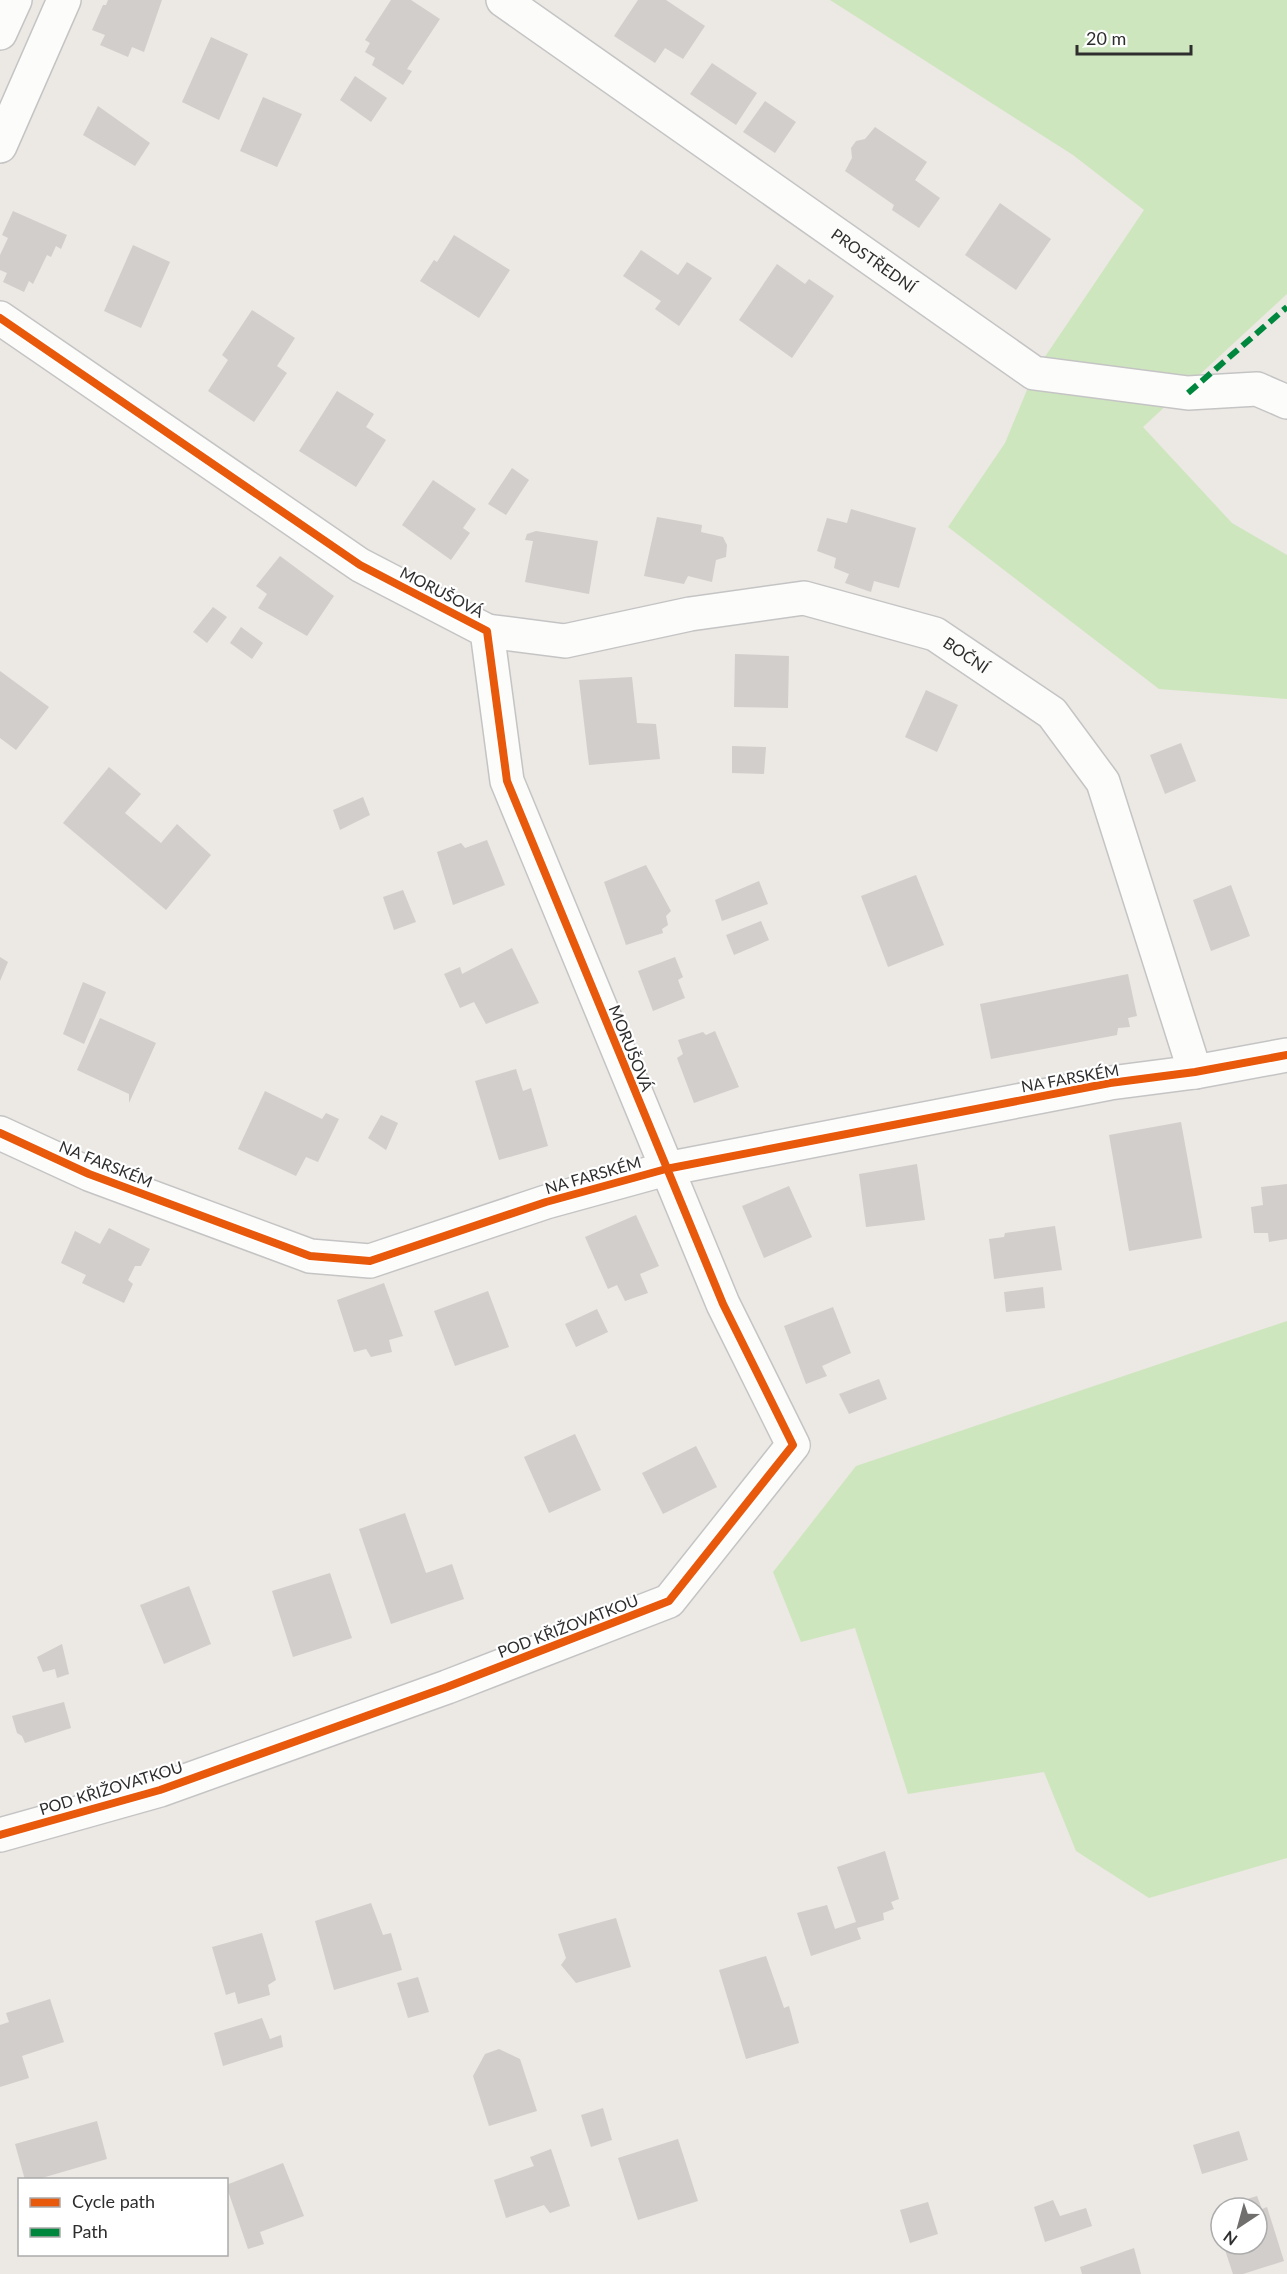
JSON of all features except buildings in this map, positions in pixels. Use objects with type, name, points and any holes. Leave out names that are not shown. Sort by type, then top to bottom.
[{"type":"street","points":[[0,33],[15,0]]},
{"type":"street","points":[[0,146],[64,0]]},
{"type":"street","name":"PROSTŘEDNÍ","points":[[503,0],[1034,373],[1188,393],[1257,389],[1287,402]]},
{"type":"street","name":"MORUŠOVÁ","points":[[0,318],[360,565],[487,631],[507,781],[666,1168]]},
{"type":"street","name":"BOČNÍ","points":[[487,631],[565,640],[690,614],[804,598],[934,634],[1052,713],[1103,782],[1195,1072]]},
{"type":"street","name":"NA FARSKÉM","points":[[0,1133],[89,1174],[310,1256],[370,1260],[546,1202],[666,1168],[1110,1083],[1195,1072],[1287,1055]]},
{"type":"street","name":"POD KŘIŽOVATKOU","points":[[0,1835],[160,1790],[447,1687],[669,1601],[793,1445],[723,1304],[666,1168]]},
{"type":"green space","points":[[830,0],[1287,0],[1287,294],[1143,427],[1232,523],[1287,555],[1287,699],[1159,689],[948,527],[1005,443],[1034,373],[1144,210],[1073,155]]},
{"type":"green space","points":[[1287,1321],[1287,1858],[1149,1898],[1076,1851],[1044,1772],[908,1794],[855,1628],[801,1642],[773,1572],[856,1466]]},
{"type":"marked path","points":[[1188,393],[1287,307]]},
{"type":"cycle path","points":[[0,318],[360,565],[487,631],[507,781],[723,1304],[793,1445],[669,1601],[447,1687],[160,1790],[0,1835]]},
{"type":"cycle path","points":[[0,1133],[89,1174],[310,1256],[370,1261],[546,1202],[666,1169],[1110,1083],[1195,1072],[1287,1055]]}]
